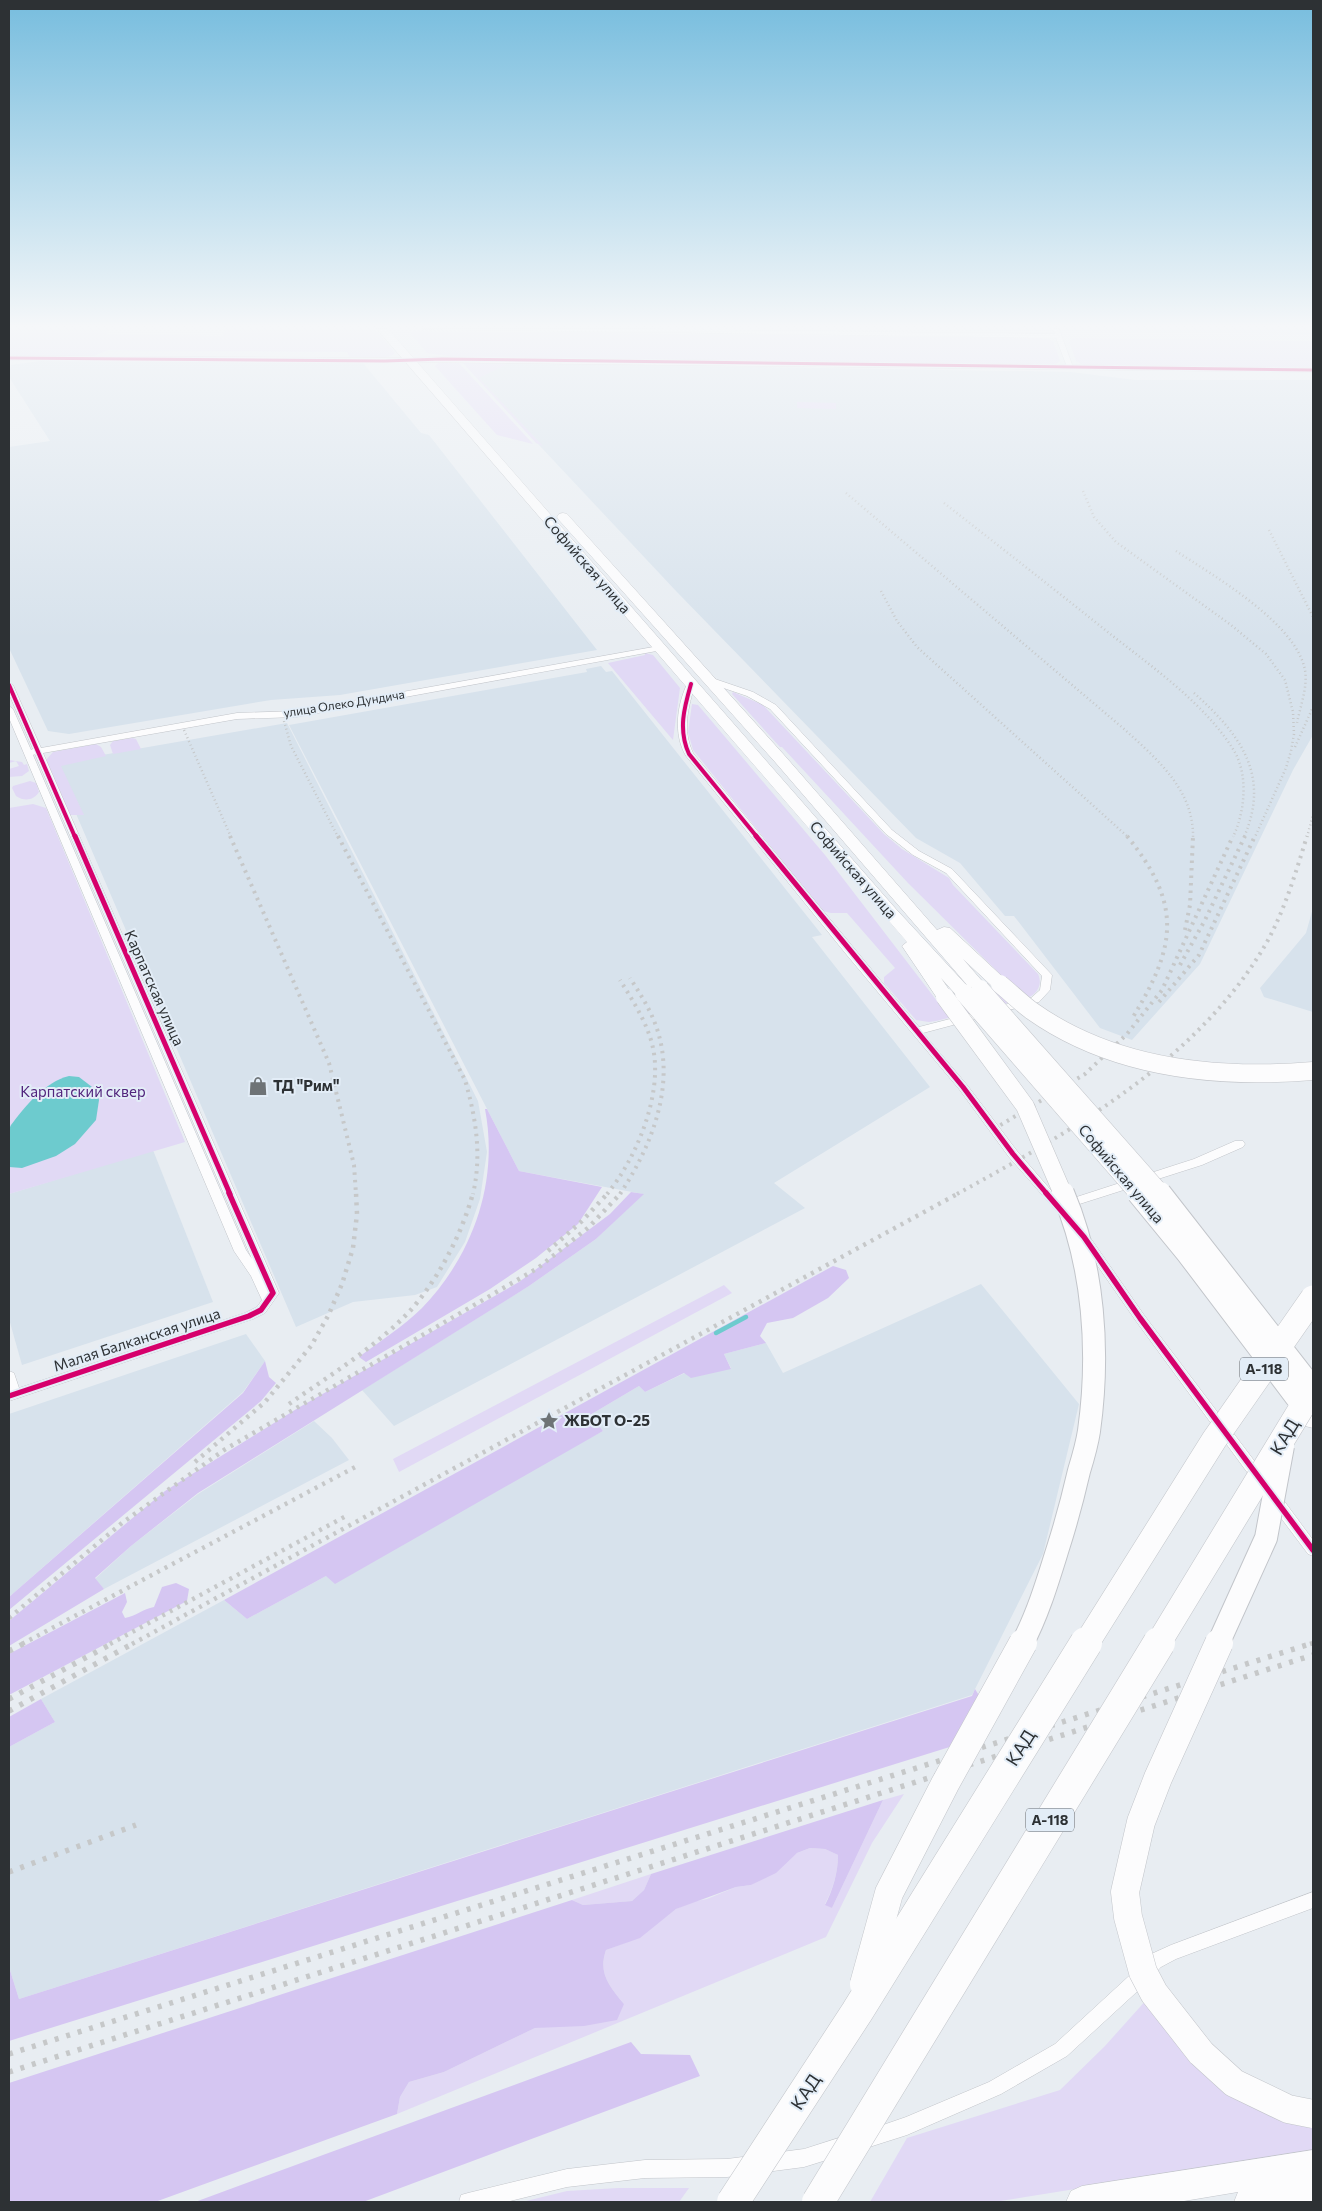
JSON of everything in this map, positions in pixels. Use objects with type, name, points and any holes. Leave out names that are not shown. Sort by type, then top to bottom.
[{"type":"highway","name":"КАД","points":[[733,2202],[856,2012],[1160,1524],[1214,1440],[1313,1298]]},
{"type":"highway","name":"КАД","points":[[818,2202],[910,2048],[1313,1389]]},
{"type":"main road","name":"Софийская улица","points":[[472,432],[890,913],[927,974],[963,993],[1144,1173],[1212,1257],[1313,1389]]},
{"type":"main road","points":[[487,432],[534,485]]},
{"type":"main road","name":"Софийская улица","points":[[552,505],[912,909],[963,993],[1125,1177],[1188,1254],[1313,1420]]},
{"type":"main road","points":[[912,909],[941,930],[1028,1008],[1054,1024],[1111,1051],[1147,1062],[1215,1074],[1256,1076],[1313,1071]]},
{"type":"main road","points":[[856,2012],[889,1893],[945,1784],[1024,1641],[1048,1580],[1066,1527],[1089,1433],[1095,1376],[1093,1320],[1085,1267],[1070,1210],[1025,1106],[963,993]]},
{"type":"main road","points":[[1284,1438],[1266,1538],[1158,1778],[1142,1822],[1125,1892],[1128,1917],[1143,1972],[1164,2007],[1201,2053],[1234,2083],[1260,2098],[1288,2109],[1313,2114]]},
{"type":"main road","points":[[1082,2202],[1313,2165]]},
{"type":"main road","points":[[1250,2202],[1313,2190]]},
{"type":"street","name":"улица Олеко Дундича","points":[[32,752],[237,716],[296,714],[659,648]]},
{"type":"street","points":[[709,680],[750,694],[773,706],[889,832],[916,853],[949,871],[1047,975],[1044,994],[1035,1000],[916,1031]]},
{"type":"street","points":[[691,684],[681,728],[682,738],[689,754],[963,1087],[1013,1154],[1060,1206],[1313,1550]]},
{"type":"street","name":"Карпатская улица","points":[[9,685],[32,752],[240,1251],[256,1275],[268,1300]]},
{"type":"street","name":"Карпатская улица","points":[[9,709],[32,752]]},
{"type":"street","points":[[1060,1206],[1198,1162],[1239,1144]]},
{"type":"street","name":"Малая Балканская улица","points":[[11,1395],[249,1316],[261,1310],[268,1300]]},
{"type":"street","points":[[9,1376],[11,1395]]},
{"type":"street","points":[[468,2202],[567,2178],[644,2169],[727,2168],[804,2158],[907,2126],[995,2088],[1061,2050],[1136,1982],[1154,1961],[1313,1900]]},
{"type":"shaded area","points":[[44,432],[420,432],[429,435],[597,650],[340,695],[271,700],[69,734],[48,731],[9,648],[9,447],[50,441]]},
{"type":"shaded area","points":[[527,432],[1313,432],[1313,735],[1293,770],[1200,964],[1132,1040],[1100,1028],[1014,916],[1005,916],[960,863],[916,838],[676,591]]},
{"type":"shaded area","points":[[601,666],[606,672],[612,671],[822,935],[812,937],[930,1087],[774,1183],[805,1208],[394,1426],[362,1390],[529,1286],[596,1239],[643,1194],[519,1171],[289,725],[587,672],[586,669]]},
{"type":"shaded area","points":[[287,723],[478,1101],[487,1152],[480,1199],[465,1242],[437,1287],[415,1295],[353,1302],[296,1327],[56,767],[62,762]]},
{"type":"shaded area","points":[[1313,908],[1313,1012],[1264,997],[1260,988],[1306,933]]},
{"type":"shaded area","points":[[485,1109],[487,1109],[519,1171],[602,1187],[578,1224],[536,1258],[490,1289],[366,1362],[359,1357],[422,1308],[440,1287],[468,1241],[478,1216],[485,1190],[488,1136]]},
{"type":"shaded area","points":[[153,1150],[213,1302],[22,1365],[9,1319],[9,1194]]},
{"type":"shaded area","points":[[631,1192],[644,1194],[596,1239],[529,1286],[198,1493],[131,1546],[95,1578],[104,1589],[9,1646],[9,1621],[165,1491],[298,1408],[519,1282],[610,1214]]},
{"type":"shaded area","points":[[833,1266],[846,1270],[849,1278],[828,1298],[793,1318],[767,1323],[760,1336],[766,1343],[724,1354],[731,1369],[691,1378],[684,1373],[645,1392],[639,1386],[590,1415],[603,1431],[335,1584],[326,1576],[247,1619],[224,1600]]},
{"type":"shaded area","points":[[981,1284],[1079,1404],[1043,1554],[972,1695],[19,1999],[9,1967],[9,1747],[55,1722],[41,1699],[224,1600],[247,1619],[603,1431],[590,1415],[639,1386],[645,1392],[685,1373],[731,1368],[724,1354],[766,1343],[783,1373]]},
{"type":"shaded area","points":[[246,1334],[265,1361],[243,1392],[9,1597],[9,1414]]},
{"type":"shaded area","points":[[265,1361],[269,1377],[276,1383],[261,1401],[9,1610],[9,1597],[243,1393]]},
{"type":"shaded area","points":[[314,1421],[332,1438],[349,1460],[104,1589],[95,1579],[131,1546],[198,1494]]},
{"type":"shaded area","points":[[176,1583],[189,1589],[187,1601],[9,1695],[9,1654],[125,1593],[127,1602],[122,1612],[125,1618],[133,1616],[154,1607],[162,1587]]},
{"type":"shaded area","points":[[975,1689],[993,1718],[972,1740],[9,2041],[9,1967],[19,1999],[972,1696]]},
{"type":"shaded area","points":[[41,1699],[55,1722],[9,1747],[9,1717]]},
{"type":"shaded area","points":[[883,1800],[832,1908],[825,1905],[834,1881],[838,1855],[825,1849],[810,1848],[797,1853],[776,1873],[751,1885],[736,1887],[676,1909],[640,1938],[606,1950],[603,1966],[606,1979],[624,2004],[617,2020],[584,2026],[535,2028],[444,2072],[409,2082],[400,2097],[397,2114],[155,2202],[9,2202],[9,2083],[572,1900],[583,1905],[632,1901],[644,1890],[651,1874]]},
{"type":"shaded area","points":[[631,2042],[641,2054],[690,2055],[700,2076],[363,2202],[195,2202]]},
{"type":"green space","points":[[494,432],[522,432],[533,444],[497,435]]},
{"type":"green space","points":[[526,432],[530,432],[543,446],[536,443]]},
{"type":"green space","points":[[645,653],[653,655],[680,688],[673,740],[608,663],[645,655]]},
{"type":"green space","points":[[733,692],[763,705],[884,834],[902,849],[949,878],[953,885],[1038,974],[1040,982],[1034,994],[1028,998],[936,1021],[916,1020],[884,983],[884,977],[895,968],[847,913],[823,911],[693,750],[688,732],[692,704],[698,705],[825,855],[937,1001],[1010,984],[908,883],[780,747],[732,694]]},
{"type":"green space","points":[[136,739],[141,749],[113,754],[110,745],[113,741]]},
{"type":"green space","points":[[96,744],[101,747],[106,756],[61,766],[84,815],[70,815],[46,760],[53,752]]},
{"type":"green space","points":[[16,761],[22,762],[24,765],[27,764],[29,771],[22,776],[9,777],[9,769],[19,766]]},
{"type":"green space","points":[[30,781],[36,783],[39,792],[37,795],[26,799],[16,796],[12,788],[13,786]]},
{"type":"green space","name":"Карпатский сквер","points":[[33,804],[46,808],[185,1142],[9,1194],[9,808]]},
{"type":"green space","points":[[724,1285],[732,1293],[399,1472],[393,1459]]},
{"type":"green space","points":[[904,1794],[872,1843],[826,1937],[397,2114],[400,2097],[409,2082],[444,2072],[535,2028],[551,2026],[624,2004],[606,1979],[603,1966],[606,1950],[640,1937],[676,1909],[736,1887],[751,1885],[797,1853],[810,1848],[825,1849],[838,1855],[834,1880],[825,1904],[832,1908],[883,1800]]},
{"type":"green space","points":[[651,1874],[644,1890],[632,1901],[583,1905],[572,1900]]},
{"type":"green space","points":[[1148,1998],[1188,2050],[1313,2124],[1313,2151],[994,2202],[870,2202],[907,2138],[1060,2090],[1105,2046]]},
{"type":"green space","points":[[618,2188],[689,2188],[679,2202],[522,2202],[567,2191]]},
{"type":"water","points":[[69,1076],[79,1077],[96,1090],[99,1100],[96,1120],[75,1144],[56,1156],[22,1168],[9,1167],[9,1129],[11,1125],[29,1103],[44,1089]]},
{"type":"waterway","points":[[716,1333],[746,1317]]},
{"type":"railway","points":[[1083,491],[1094,517],[1116,542],[1231,625],[1266,654],[1285,680],[1293,712],[1294,734],[1291,751],[1286,768],[1255,837]]},
{"type":"railway","points":[[846,493],[1148,751],[1171,776],[1180,790],[1192,820],[1193,837]]},
{"type":"railway","points":[[944,503],[1176,686],[1221,732],[1238,759],[1243,781],[1242,805],[1233,837]]},
{"type":"railway","points":[[1269,530],[1313,617]]},
{"type":"railway","points":[[1176,551],[1251,602],[1286,635],[1298,652],[1306,677],[1305,690],[1297,723]]},
{"type":"railway","points":[[881,591],[897,621],[917,647],[1127,836]]},
{"type":"railway","points":[[1194,693],[1225,724],[1237,740],[1246,757],[1252,775],[1254,794],[1251,815],[1244,837]]},
{"type":"railway","points":[[1295,747],[1313,707]]},
{"type":"railway","points":[[284,721],[291,746],[338,837]]},
{"type":"railway","points":[[184,730],[231,837]]},
{"type":"railway","points":[[1307,837],[1313,815]]},
{"type":"railway","points":[[230,836],[329,1063],[354,1165],[356,1194]]},
{"type":"railway","points":[[338,836],[465,1080],[477,1137],[477,1165],[473,1194]]},
{"type":"railway","points":[[1127,836],[1145,860],[1157,883],[1165,904],[1167,925],[1165,946],[1158,968],[1148,991],[1133,1017]]},
{"type":"railway","points":[[994,1129],[1085,1074],[1127,1034],[1162,990],[1233,836]]},
{"type":"railway","points":[[1180,965],[1205,920],[1245,836]]},
{"type":"railway","points":[[1159,1002],[1199,955],[1255,836]]},
{"type":"railway","points":[[957,1194],[1044,1145],[1130,1089],[1169,1057],[1206,1022],[1239,984],[1267,942],[1285,903],[1307,836]]},
{"type":"railway","points":[[1185,930],[1190,905],[1193,837]]},
{"type":"railway","points":[[620,1194],[650,1137],[662,1095],[664,1074],[663,1053],[656,1025],[630,978]]},
{"type":"railway","points":[[607,1194],[618,1180],[637,1145],[645,1126],[654,1086],[655,1066],[651,1039],[640,1013],[620,980]]},
{"type":"railway","points":[[195,1462],[265,1402],[311,1346],[328,1316],[342,1284],[353,1248],[357,1214],[356,1193]]},
{"type":"railway","points":[[289,1404],[366,1350],[395,1326],[419,1301],[447,1257],[462,1225],[473,1193]]},
{"type":"railway","points":[[548,1251],[582,1221],[608,1193]]},
{"type":"railway","points":[[9,1618],[122,1523],[224,1450],[538,1268],[589,1227],[621,1193]]},
{"type":"railway","points":[[132,1644],[959,1193]]},
{"type":"railway","points":[[22,1644],[359,1465]]},
{"type":"railway","points":[[110,1644],[346,1516]]},
{"type":"railway","points":[[9,1651],[25,1643]]},
{"type":"railway","points":[[9,1699],[113,1643]]},
{"type":"railway","points":[[9,1711],[134,1643]]},
{"type":"railway","points":[[9,2054],[1313,1643],[1310,1644]]},
{"type":"railway","points":[[9,2072],[1313,1655]]},
{"type":"railway","points":[[9,1872],[136,1825]]},
{"type":"cycle path","points":[[691,684],[682,719],[683,737],[689,754],[963,1087],[1013,1154],[1084,1237],[1140,1318],[1313,1550]]},
{"type":"cycle path","points":[[9,685],[273,1293],[261,1310],[249,1316],[9,1396]]},
{"type":"place","name":"ТД \"Рим\"","points":[[258,1086]]},
{"type":"place","name":"ЖБОТ О-25","points":[[549,1421]]}]
